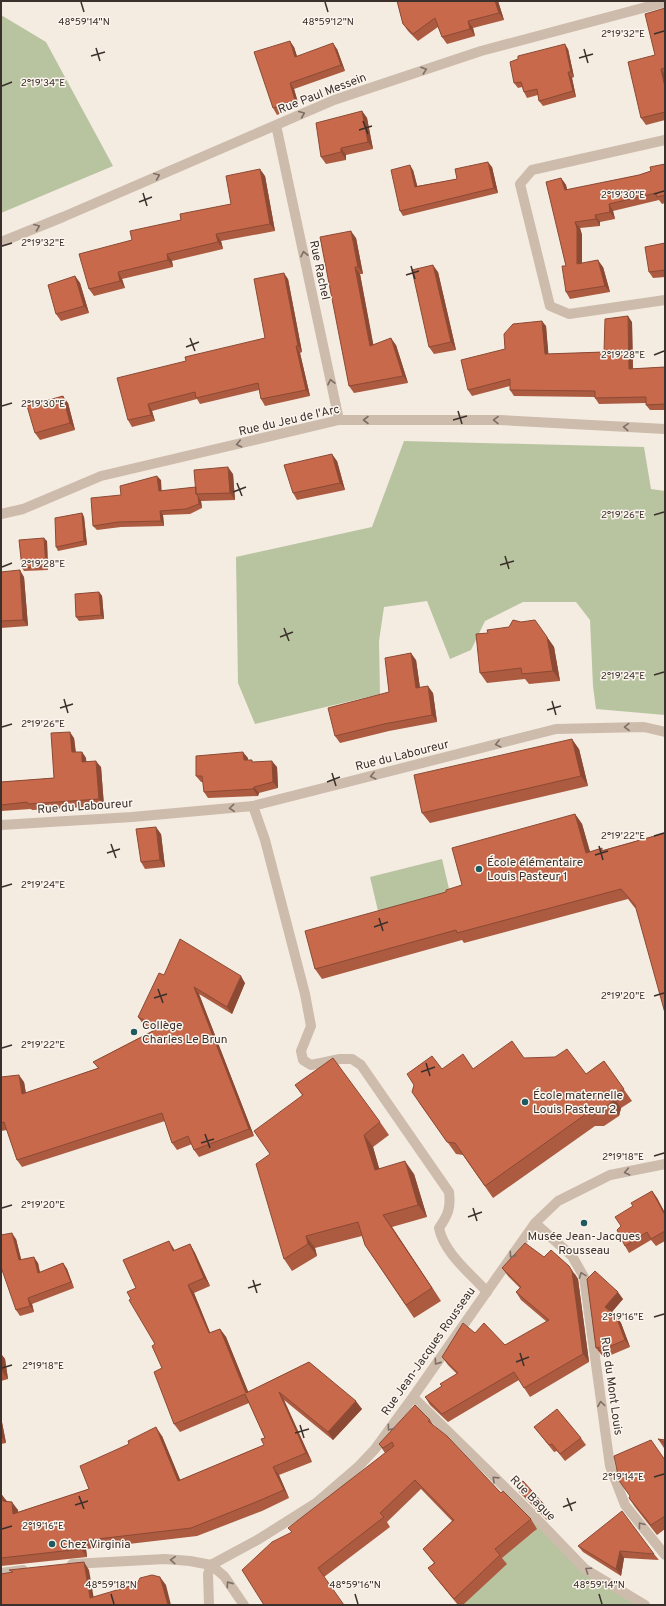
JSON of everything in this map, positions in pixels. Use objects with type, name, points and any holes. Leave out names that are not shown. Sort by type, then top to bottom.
[{"type":"street","name":"Rue Paul Messein","points":[[1,242],[334,100],[481,51],[665,2]]},
{"type":"street","name":"Rue Rachel","points":[[276,125],[339,420]]},
{"type":"street","points":[[665,140],[532,170],[520,184],[550,306],[569,314],[665,300]]},
{"type":"street","name":"Rue du Jeu de l'Arc","points":[[1,514],[23,509],[101,476],[339,420],[499,420],[665,429]]},
{"type":"street","name":"Rue du Laboureur","points":[[1,825],[132,817],[254,806],[556,729],[644,727],[665,732]]},
{"type":"street","points":[[254,806],[265,840],[305,994],[311,1026],[301,1051],[303,1060],[311,1065],[340,1059],[352,1059],[361,1065],[449,1192],[450,1203],[447,1215],[439,1228],[442,1240],[487,1292]]},
{"type":"street","name":"Rue Jean-Jacques Rousseau","points":[[211,1566],[316,1503],[359,1466],[374,1449],[413,1397],[535,1223],[558,1201],[610,1175],[665,1164]]},
{"type":"street","name":"Rue du Mont Louis","points":[[535,1223],[572,1256],[584,1277],[610,1466],[625,1505],[665,1555]]},
{"type":"street","name":"Rue Bague","points":[[413,1397],[533,1515],[585,1569],[645,1605]]},
{"type":"street","points":[[62,1566],[165,1559],[190,1561],[211,1566],[224,1576],[244,1605]]},
{"type":"street","points":[[209,1605],[208,1574],[211,1566]]},
{"type":"street","points":[[1,1573],[32,1569]]},
{"type":"green space","points":[[1,15],[46,42],[113,166],[1,213]]},
{"type":"green space","points":[[404,441],[644,447],[651,489],[665,491],[665,715],[596,709],[593,686],[590,620],[576,602],[523,602],[485,621],[471,650],[450,659],[427,601],[384,607],[379,641],[380,694],[255,724],[238,683],[236,557],[372,527]]},
{"type":"green space","points":[[442,859],[450,893],[378,911],[370,877]]},
{"type":"green space","points":[[533,1515],[567,1551],[645,1605],[463,1605],[506,1564],[501,1558],[535,1531],[528,1523]]},
{"type":"building","points":[[397,1],[495,1],[499,13],[468,21],[470,29],[442,37],[435,18],[413,34],[403,24]]},
{"type":"building","points":[[665,8],[665,68],[661,69],[665,87],[665,112],[641,118],[628,62],[655,55],[645,14]]},
{"type":"building","points":[[290,41],[295,57],[333,43],[341,65],[290,83],[295,100],[273,108],[254,52]]},
{"type":"building","points":[[565,44],[571,72],[568,72],[573,91],[539,101],[537,89],[524,92],[521,82],[514,83],[510,62],[518,59],[518,56]]},
{"type":"building","points":[[362,111],[368,142],[341,148],[341,152],[321,157],[316,123]]},
{"type":"building","points":[[488,162],[494,188],[400,211],[391,170],[410,165],[415,187],[457,179],[455,169]]},
{"type":"building","points":[[665,164],[665,195],[657,197],[656,193],[609,204],[610,212],[595,215],[596,219],[575,222],[577,228],[577,264],[598,260],[605,286],[566,292],[562,266],[566,266],[546,182],[561,178],[565,190],[639,175],[651,171],[650,167]]},
{"type":"building","points":[[260,169],[270,224],[216,234],[218,242],[167,254],[168,260],[118,272],[120,281],[89,289],[79,254],[132,240],[130,231],[181,220],[180,214],[231,204],[226,176]]},
{"type":"building","points":[[351,231],[358,267],[355,267],[370,346],[391,338],[403,376],[349,386],[320,237]]},
{"type":"building","points":[[665,243],[665,270],[649,272],[645,247]]},
{"type":"building","points":[[433,265],[451,342],[429,347],[412,270]]},
{"type":"building","points":[[284,273],[298,346],[296,346],[306,390],[261,399],[258,383],[196,398],[195,392],[148,404],[151,415],[128,420],[117,378],[186,361],[185,357],[265,338],[254,279]]},
{"type":"building","points":[[75,276],[84,306],[56,314],[48,285]]},
{"type":"building","points":[[628,316],[629,369],[665,367],[665,404],[646,405],[646,397],[595,398],[595,391],[510,390],[510,379],[468,390],[461,360],[505,349],[504,334],[513,324],[542,321],[545,354],[604,352],[605,319]]},
{"type":"building","points":[[63,396],[70,423],[35,433],[27,406]]},
{"type":"building","points":[[332,454],[340,483],[293,493],[284,465]]},
{"type":"building","points":[[228,467],[230,493],[196,494],[194,470]]},
{"type":"building","points":[[157,476],[159,491],[196,487],[196,494],[198,496],[199,504],[186,509],[160,511],[161,521],[118,522],[93,526],[91,498],[121,495],[120,486]]},
{"type":"building","points":[[82,513],[84,541],[56,547],[55,518]]},
{"type":"building","points":[[44,538],[46,566],[22,568],[19,540]]},
{"type":"building","points":[[20,570],[23,620],[1,621],[1,572]]},
{"type":"building","points":[[99,592],[101,615],[76,617],[75,594]]},
{"type":"building","points":[[513,620],[521,622],[535,620],[547,637],[553,671],[522,674],[521,668],[480,673],[476,634],[488,633],[487,630],[509,627]]},
{"type":"building","points":[[411,653],[416,688],[428,686],[432,715],[384,724],[335,736],[328,708],[389,692],[385,658]]},
{"type":"building","points":[[70,732],[72,752],[82,752],[82,762],[96,761],[99,799],[28,804],[27,802],[1,805],[1,782],[54,778],[51,733]]},
{"type":"building","points":[[572,739],[581,776],[422,813],[414,775]]},
{"type":"building","points":[[243,752],[244,760],[252,760],[252,762],[272,761],[273,782],[254,787],[253,789],[204,792],[202,776],[196,776],[196,756]]},
{"type":"building","points":[[575,814],[586,853],[602,848],[602,851],[665,833],[665,1013],[635,905],[621,889],[457,933],[456,930],[315,969],[305,931],[446,892],[446,890],[462,885],[452,848]]},
{"type":"building","points":[[156,827],[160,860],[141,862],[136,829]]},
{"type":"building","name":"Collège Charles Le Brun","points":[[180,939],[241,976],[227,1007],[194,987],[249,1129],[194,1150],[188,1136],[172,1143],[162,1113],[17,1160],[4,1122],[1,1123],[1,1077],[19,1075],[22,1094],[99,1068],[93,1062],[159,1028],[138,1017],[159,973],[164,975]]},
{"type":"building","points":[[512,1041],[524,1058],[555,1057],[567,1049],[586,1074],[604,1061],[624,1089],[612,1095],[611,1103],[595,1114],[586,1114],[485,1186],[455,1143],[447,1142],[412,1092],[414,1085],[407,1074],[432,1056],[442,1069],[463,1054],[473,1069]]},
{"type":"building","points":[[333,1058],[380,1122],[364,1135],[375,1170],[405,1161],[418,1205],[383,1215],[432,1288],[406,1305],[365,1245],[358,1222],[306,1236],[308,1244],[284,1259],[256,1164],[270,1154],[254,1131],[303,1095],[295,1085]]},
{"type":"building","points":[[652,1191],[665,1215],[665,1231],[651,1239],[647,1232],[625,1246],[617,1230],[621,1226],[615,1217],[633,1206],[631,1203]]},
{"type":"building","points":[[12,1233],[19,1260],[34,1257],[38,1273],[63,1263],[71,1282],[28,1298],[30,1306],[16,1310],[1,1267],[1,1235]]},
{"type":"building","points":[[169,1241],[173,1251],[190,1244],[204,1278],[188,1285],[209,1333],[220,1329],[246,1393],[309,1362],[356,1401],[328,1432],[279,1392],[306,1453],[273,1467],[284,1490],[191,1528],[80,1541],[81,1549],[1,1558],[1,1494],[3,1501],[12,1502],[13,1514],[89,1489],[80,1466],[129,1444],[128,1441],[156,1427],[178,1481],[264,1445],[261,1439],[265,1438],[245,1394],[174,1424],[154,1372],[162,1368],[152,1346],[155,1344],[129,1300],[131,1299],[127,1292],[136,1288],[123,1260]]},
{"type":"building","points":[[525,1243],[544,1257],[551,1250],[569,1266],[572,1271],[583,1354],[524,1388],[514,1372],[442,1414],[425,1397],[442,1386],[440,1384],[458,1373],[442,1357],[463,1323],[475,1333],[484,1323],[505,1345],[549,1320],[516,1292],[521,1287],[502,1268]]},
{"type":"building","points":[[595,1271],[618,1292],[605,1307],[616,1316],[625,1340],[599,1351],[599,1347],[596,1348],[587,1279]]},
{"type":"building","points":[[415,1405],[430,1420],[428,1421],[447,1436],[501,1493],[503,1491],[531,1519],[495,1549],[500,1555],[454,1599],[428,1568],[435,1563],[423,1549],[454,1520],[415,1480],[380,1513],[384,1517],[318,1568],[344,1605],[264,1605],[242,1570],[272,1542],[292,1532],[288,1528],[394,1446],[392,1442],[383,1448],[379,1444]]},
{"type":"building","points":[[557,1409],[581,1438],[560,1454],[552,1444],[549,1445],[534,1427]]},
{"type":"building","points":[[658,1439],[665,1440],[665,1443]]},
{"type":"building","points":[[651,1440],[665,1460],[665,1516],[651,1525],[629,1498],[630,1496],[620,1482],[614,1456]]},
{"type":"building","points":[[523,1481],[548,1509],[542,1514],[515,1486]]},
{"type":"building","points":[[622,1511],[654,1554],[620,1551],[616,1569],[578,1546]]},
{"type":"building","points":[[84,1562],[90,1598],[137,1584],[140,1578],[152,1575],[160,1577],[168,1605],[1,1605],[1,1574],[13,1572],[9,1570]]},
{"type":"place","name":"École élémentaire Louis Pasteur 1","points":[[479,869]]},
{"type":"place","name":"Collège Charles Le Brun","points":[[134,1032]]},
{"type":"place","name":"École maternelle Louis Pasteur 2","points":[[525,1102]]},
{"type":"place","name":"Musée Jean-Jacques Rousseau","points":[[584,1223]]},
{"type":"place","name":"Chez Virginia","points":[[52,1544]]}]
